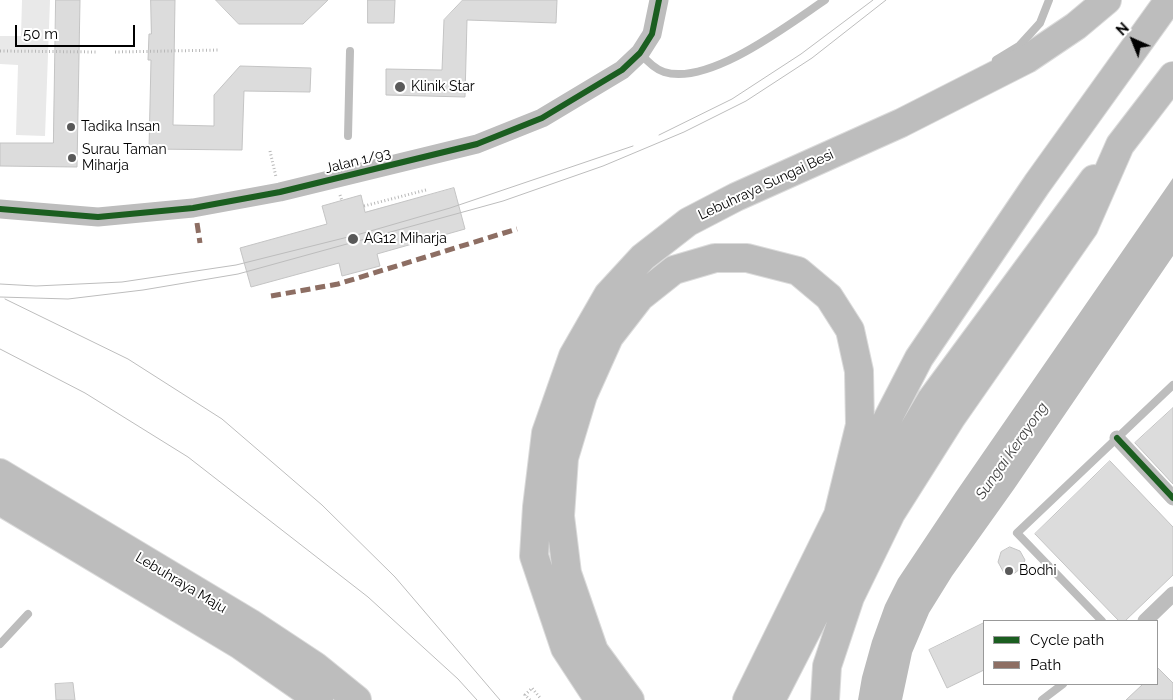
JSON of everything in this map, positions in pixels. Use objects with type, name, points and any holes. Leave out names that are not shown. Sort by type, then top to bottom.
[{"type":"highway","name":"Lebuhraya Sungai Besi","points":[[599,700],[565,648],[534,556],[537,507],[546,433],[573,356],[608,295],[643,257],[688,222],[736,197],[901,123],[1027,59],[1076,26],[1107,0]]},
{"type":"highway","points":[[769,687],[838,515],[919,358],[1036,184],[1169,0]]},
{"type":"highway","points":[[747,700],[769,687],[885,478],[931,400],[1066,215],[1173,76]]},
{"type":"highway","points":[[825,700],[827,666],[850,597],[891,513],[950,418],[1084,227],[1120,145]]},
{"type":"highway","points":[[630,700],[594,651],[567,573],[560,516],[564,458],[583,395],[609,337],[640,297],[674,270],[715,258],[747,258],[798,270],[829,297],[850,330],[860,371],[860,425],[838,515]]},
{"type":"highway","name":"Lebuhraya Maju","points":[[0,473],[187,601],[240,645],[319,700]]},
{"type":"highway","name":"Lebuhraya Maju","points":[[0,501],[187,601],[250,623],[316,666],[357,700]]},
{"type":"street","name":"Jalan 1/93","points":[[0,209],[98,217],[193,208],[280,192],[477,144],[542,118],[622,70],[640,53],[652,34],[659,0]]},
{"type":"street","points":[[1117,438],[1173,498]]},
{"type":"street","points":[[1146,620],[1173,594]]},
{"type":"lane","points":[[640,53],[650,64],[663,72],[687,74],[721,64],[746,51],[825,0]]},
{"type":"lane","points":[[988,66],[1019,46],[1040,23],[1049,0]]},
{"type":"lane","points":[[348,136],[350,51]]},
{"type":"lane","points":[[901,123],[916,110],[957,85]]},
{"type":"lane","points":[[1101,620],[1017,533],[1173,385]]},
{"type":"lane","points":[[0,644],[28,614]]},
{"type":"lane","points":[[1042,700],[1061,685]]},
{"type":"path","points":[[115,52],[220,50]]},
{"type":"path","points":[[0,51],[98,52]]},
{"type":"path","points":[[270,151],[280,192]]},
{"type":"path","points":[[364,206],[426,190]]},
{"type":"path","points":[[340,195],[342,201]]},
{"type":"path","points":[[530,700],[524,695],[532,688],[540,699]]},
{"type":"shaded area","points":[[22,0],[50,0],[45,136],[16,135],[18,65],[0,64],[0,36],[21,36]]},
{"type":"water","name":"Sungai Kerayong","points":[[1173,178],[1173,256],[1014,489],[952,576],[929,613],[912,653],[902,700],[858,700],[872,641],[885,605],[898,579]]},
{"type":"building","points":[[56,0],[80,0],[77,167],[0,166],[0,143],[53,143]]},
{"type":"building","points":[[151,0],[175,0],[173,125],[214,126],[214,95],[240,66],[311,68],[310,92],[244,91],[242,150],[149,149],[151,60],[148,60],[149,34],[151,34]]},
{"type":"building","points":[[216,0],[328,0],[303,24],[239,24]]},
{"type":"building","points":[[368,0],[395,0],[394,23],[368,23]]},
{"type":"building","points":[[463,0],[557,0],[556,23],[467,20],[465,97],[386,95],[386,69],[442,70],[444,20]]},
{"type":"building","name":"AG12 Miharja","points":[[454,188],[465,229],[377,254],[380,266],[342,276],[339,263],[251,287],[240,248],[327,224],[322,206],[361,195],[365,212]]},
{"type":"building","points":[[1173,408],[1173,484],[1135,443]]},
{"type":"building","points":[[1110,461],[1173,527],[1173,575],[1126,620],[1118,620],[1035,534]]},
{"type":"building","points":[[1010,547],[1020,551],[1025,560],[1022,567],[1015,573],[1004,573],[998,562],[1001,552]]},
{"type":"building","points":[[983,623],[983,670],[947,688],[929,650]]},
{"type":"building","points":[[1158,668],[1173,683],[1173,700],[1126,700],[1142,685],[1158,685]]},
{"type":"building","points":[[73,683],[75,700],[56,700],[55,684]]},
{"type":"tram line","points":[[659,135],[732,99],[801,54],[873,0]]},
{"type":"tram line","points":[[0,297],[68,299],[143,290],[238,274],[503,201],[603,166],[684,132],[746,101],[812,58],[886,0]]},
{"type":"tram line","points":[[0,284],[36,286],[122,282],[236,265],[360,234],[450,208],[633,146]]},
{"type":"tram line","points":[[5,299],[128,359],[222,419],[322,505],[395,577],[500,700]]},
{"type":"tram line","points":[[0,349],[85,393],[188,457],[368,597],[458,679],[477,700]]},
{"type":"marked path","points":[[197,223],[200,243]]},
{"type":"marked path","points":[[271,296],[338,284],[517,229]]},
{"type":"cycle path","points":[[0,209],[98,217],[193,208],[280,192],[477,144],[542,118],[622,70],[640,53],[652,34],[659,0]]},
{"type":"cycle path","points":[[1117,438],[1173,498]]},
{"type":"place","name":"Klinik Star","points":[[400,87]]},
{"type":"place","name":"Tadika Insan","points":[[71,127]]},
{"type":"place","name":"Surau Taman Miharja","points":[[72,158]]},
{"type":"place","name":"AG12 Miharja","points":[[353,239]]},
{"type":"place","name":"Bodhi","points":[[1009,571]]}]
